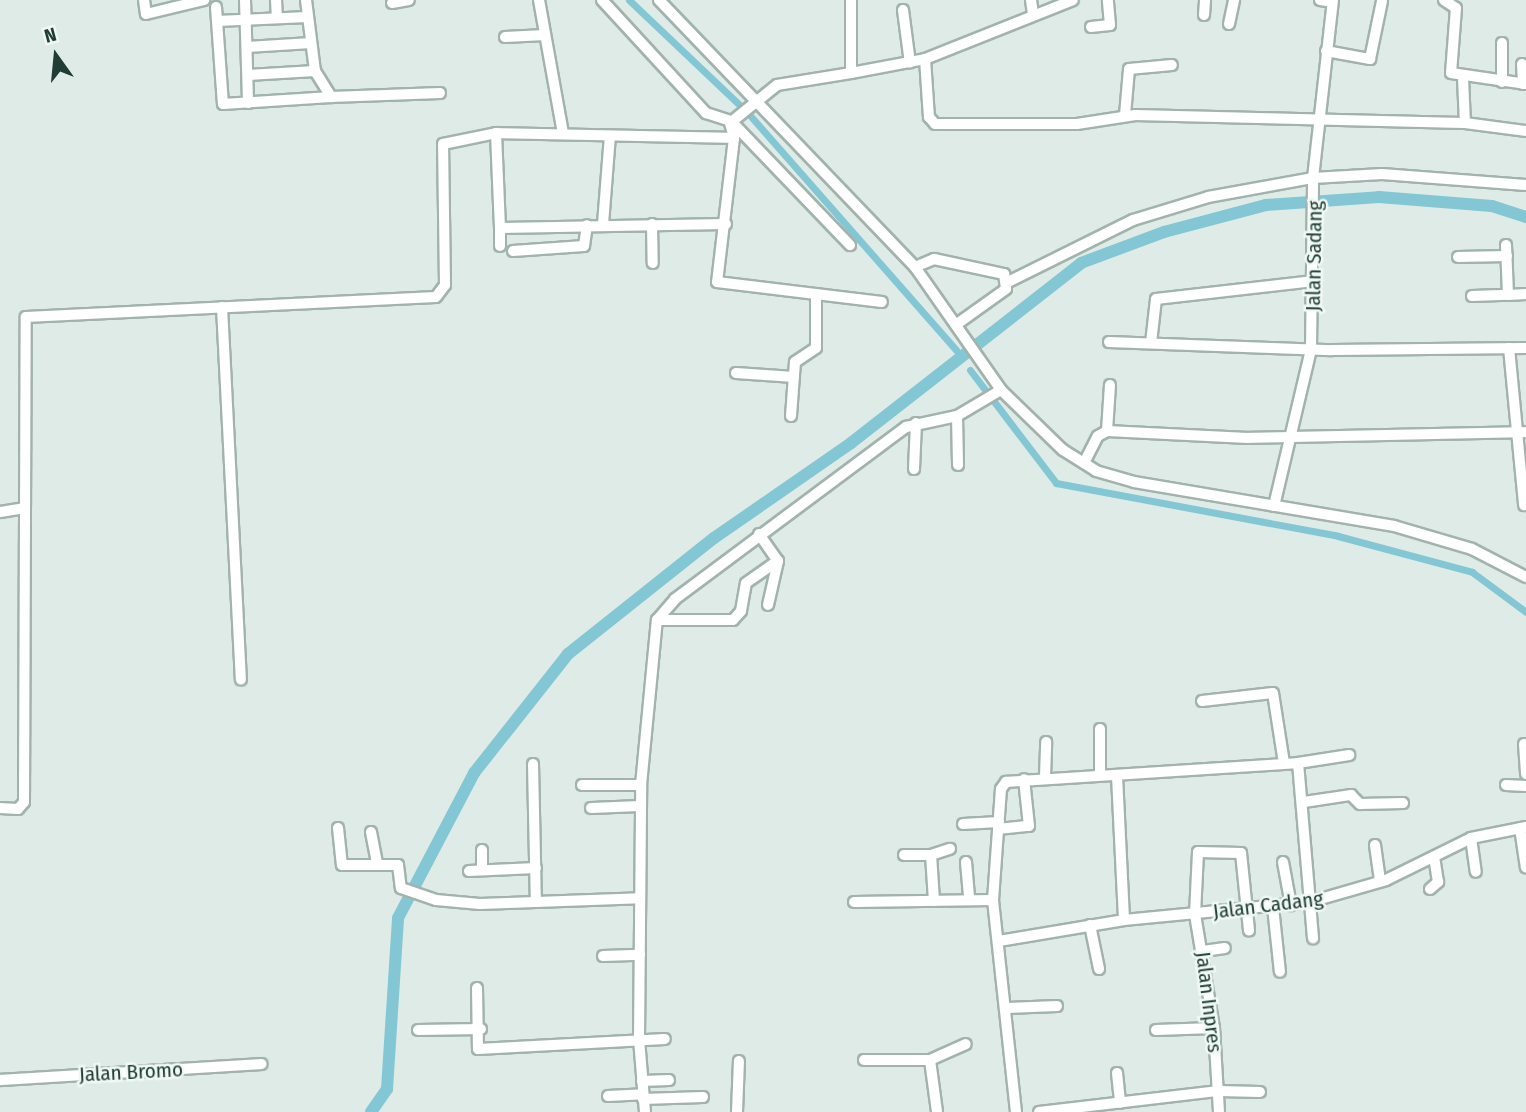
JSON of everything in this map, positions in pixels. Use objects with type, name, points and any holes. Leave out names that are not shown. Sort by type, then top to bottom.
[{"type":"street","points":[[144,0],[146,14],[177,3],[204,0]]},
{"type":"street","points":[[245,0],[248,103]]},
{"type":"street","points":[[276,0],[277,18]]},
{"type":"street","points":[[306,0],[315,71],[331,97]]},
{"type":"street","points":[[392,3],[409,0]]},
{"type":"street","points":[[539,0],[563,134]]},
{"type":"street","points":[[602,0],[706,113],[732,121],[850,245]]},
{"type":"street","points":[[659,0],[753,100],[920,264],[999,391],[1043,435],[1084,463],[1134,482],[1394,526],[1472,549],[1526,577]]},
{"type":"street","points":[[851,73],[852,0]]},
{"type":"street","points":[[1031,0],[1033,15]]},
{"type":"street","points":[[717,134],[753,100],[777,85],[925,60],[1073,0]]},
{"type":"street","points":[[1091,27],[1110,25],[1108,0]]},
{"type":"street","points":[[1204,15],[1205,0]]},
{"type":"street","points":[[1228,24],[1234,0]]},
{"type":"street","points":[[1320,0],[1332,1]]},
{"type":"street","points":[[1444,0],[1456,8],[1451,73],[1463,78],[1524,84],[1522,64]]},
{"type":"street","name":"Jalan Sadang","points":[[1275,506],[1311,349],[1316,215],[1313,178],[1332,1]]},
{"type":"street","points":[[1326,51],[1370,59],[1382,1]]},
{"type":"street","points":[[216,7],[220,101],[248,103],[440,93]]},
{"type":"street","points":[[903,10],[910,63]]},
{"type":"street","points":[[217,21],[308,17]]},
{"type":"street","points":[[505,37],[545,35]]},
{"type":"street","points":[[247,47],[312,43]]},
{"type":"street","points":[[1502,43],[1502,82]]},
{"type":"street","points":[[925,60],[933,124],[1077,124],[1125,115],[1465,123],[1526,131]]},
{"type":"street","points":[[1125,115],[1129,69],[1172,65]]},
{"type":"street","points":[[247,75],[315,71]]},
{"type":"street","points":[[1463,78],[1465,123]]},
{"type":"street","points":[[732,121],[734,138],[717,284],[882,302]]},
{"type":"street","points":[[0,808],[18,808],[24,802],[26,317],[436,297],[445,285],[441,148],[496,133],[610,136],[717,134],[734,138]]},
{"type":"street","points":[[496,133],[500,246]]},
{"type":"street","points":[[603,224],[610,136]]},
{"type":"street","points":[[957,324],[1008,282],[1146,215],[1313,178],[1382,174],[1526,185]]},
{"type":"street","points":[[500,228],[603,224],[726,224]]},
{"type":"street","points":[[652,224],[653,263]]},
{"type":"street","points":[[513,251],[584,246],[587,225]]},
{"type":"street","points":[[1458,257],[1506,250],[1508,295]]},
{"type":"street","points":[[920,264],[988,267],[1000,270],[1008,282]]},
{"type":"street","points":[[1151,343],[1156,299],[1314,281]]},
{"type":"street","points":[[1472,296],[1526,294]]},
{"type":"street","points":[[792,416],[798,358],[816,348],[816,296]]},
{"type":"street","points":[[222,307],[227,484],[241,680]]},
{"type":"street","points":[[1109,342],[1311,349],[1526,348]]},
{"type":"street","points":[[1509,348],[1522,432],[1524,505]]},
{"type":"street","points":[[736,373],[794,377]]},
{"type":"street","points":[[1107,431],[1110,384]]},
{"type":"street","points":[[645,1112],[639,1039],[640,806],[657,620],[675,599],[759,534],[916,423],[957,416],[999,391]]},
{"type":"street","points":[[957,416],[958,465]]},
{"type":"street","points":[[914,469],[916,423]]},
{"type":"street","points":[[1084,463],[1098,436],[1107,431],[1291,438],[1522,432]]},
{"type":"street","points":[[0,512],[25,508]]},
{"type":"street","points":[[759,534],[778,561],[768,605]]},
{"type":"street","points":[[657,620],[733,620],[741,611],[746,583],[778,561]]},
{"type":"street","points":[[1202,701],[1273,693],[1284,764]]},
{"type":"street","points":[[1100,729],[1100,775]]},
{"type":"street","points":[[1045,776],[1046,742]]},
{"type":"street","points":[[1524,744],[1526,774]]},
{"type":"street","points":[[1016,1112],[1007,1008],[993,900],[1002,787],[1024,779],[1045,776],[1116,776],[1298,763],[1349,755]]},
{"type":"street","points":[[1298,763],[1304,802],[1313,938]]},
{"type":"street","points":[[533,764],[536,902]]},
{"type":"street","points":[[1116,776],[1124,920]]},
{"type":"street","points":[[963,824],[1029,825],[1024,779]]},
{"type":"street","points":[[582,785],[641,785]]},
{"type":"street","points":[[1506,785],[1526,786]]},
{"type":"street","points":[[1304,802],[1350,795],[1360,804],[1403,803]]},
{"type":"street","points":[[592,808],[640,806]]},
{"type":"street","points":[[338,828],[342,865],[399,866],[398,881],[409,892],[458,904],[640,898]]},
{"type":"street","points":[[1523,828],[1526,868]]},
{"type":"street","name":"Jalan Cadang","points":[[999,941],[1124,920],[1310,902],[1380,882],[1471,838],[1523,828]]},
{"type":"street","points":[[371,832],[377,864]]},
{"type":"street","points":[[1471,838],[1476,872]]},
{"type":"street","points":[[1375,845],[1380,882]]},
{"type":"street","points":[[904,855],[931,855],[950,849]]},
{"type":"street","points":[[482,850],[482,870]]},
{"type":"street","name":"Jalan Inpres","points":[[1219,1112],[1214,1028],[1195,914],[1199,852],[1241,853],[1247,908]]},
{"type":"street","points":[[931,855],[934,901]]},
{"type":"street","points":[[1430,889],[1438,882],[1434,857]]},
{"type":"street","points":[[966,862],[969,900]]},
{"type":"street","points":[[1283,862],[1291,905]]},
{"type":"street","points":[[468,871],[536,868]]},
{"type":"street","points":[[854,902],[993,900]]},
{"type":"street","points":[[1273,907],[1280,972]]},
{"type":"street","points":[[1247,908],[1249,931]]},
{"type":"street","points":[[1090,925],[1099,969]]},
{"type":"street","points":[[1203,950],[1225,948]]},
{"type":"street","points":[[603,956],[640,954]]},
{"type":"street","points":[[477,988],[481,1050],[665,1039]]},
{"type":"street","points":[[1007,1008],[1057,1006]]},
{"type":"street","points":[[1156,1030],[1214,1028]]},
{"type":"street","points":[[418,1030],[481,1029]]},
{"type":"street","points":[[863,1060],[930,1060],[966,1044]]},
{"type":"street","points":[[930,1060],[937,1112]]},
{"type":"street","points":[[737,1112],[739,1061]]},
{"type":"street","name":"Jalan Bromo","points":[[0,1080],[262,1064]]},
{"type":"street","points":[[1115,1106],[1117,1073]]},
{"type":"street","points":[[642,1081],[669,1080]]},
{"type":"street","points":[[1039,1112],[1115,1106],[1219,1091],[1260,1093]]},
{"type":"street","points":[[608,1096],[703,1097]]},
{"type":"waterway","points":[[629,0],[747,112],[956,350]]},
{"type":"waterway","points":[[371,1112],[387,1089],[398,918],[474,773],[568,654],[714,538],[851,443],[1081,263],[1164,232],[1266,205],[1379,197],[1492,206],[1526,217]]},
{"type":"waterway","points":[[970,370],[1056,483],[1338,536],[1472,572],[1526,612]]}]
